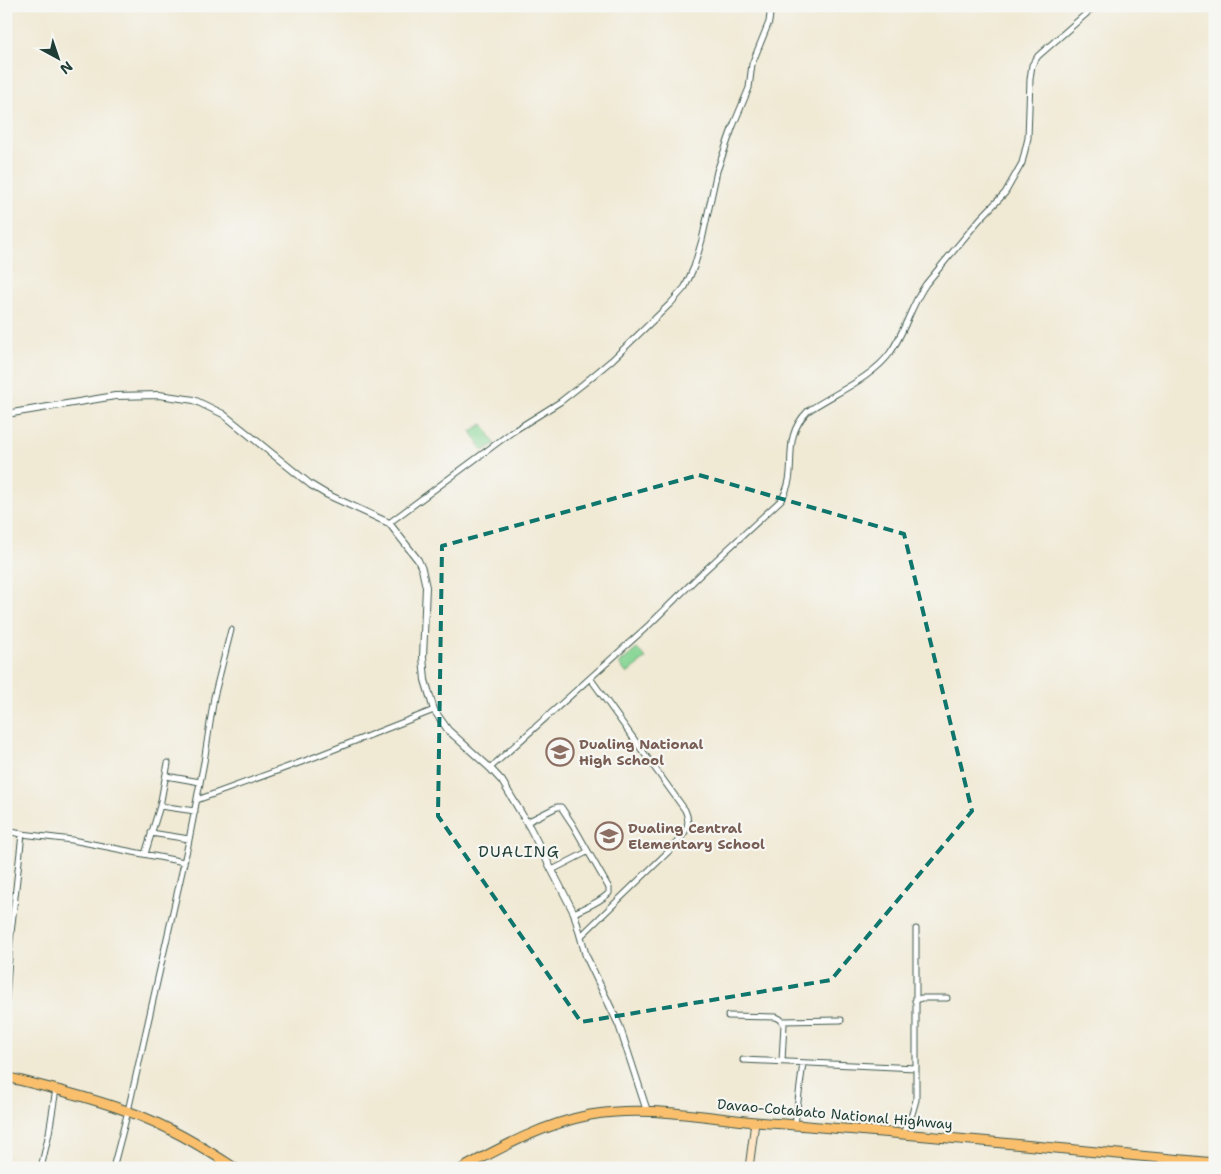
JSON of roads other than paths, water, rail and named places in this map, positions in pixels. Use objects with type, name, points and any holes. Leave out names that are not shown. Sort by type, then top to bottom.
[{"type":"highway","points":[[6,1077],[56,1089],[128,1111],[180,1134],[235,1168]]},
{"type":"highway","name":"Davao-Cotabato National Highway","points":[[463,1168],[522,1136],[568,1120],[610,1112],[648,1111],[1215,1163]]},
{"type":"main road","points":[[748,1168],[755,1122]]},
{"type":"street","points":[[389,523],[512,432],[560,402],[583,384],[672,303],[685,287],[694,267],[702,240],[717,171],[749,88],[752,64],[768,22],[771,6]]},
{"type":"street","points":[[490,768],[649,625],[781,500],[786,492],[791,443],[794,429],[799,420],[808,411],[878,365],[890,353],[919,294],[980,219],[1005,192],[1022,163],[1028,138],[1032,65],[1038,56],[1095,6]]},
{"type":"street","points":[[6,414],[114,396],[159,395],[194,400],[223,414],[311,485],[333,498],[389,523],[418,560],[425,579],[427,598],[423,656],[425,680],[434,710],[448,730],[490,768],[511,793],[527,822],[574,913],[590,966],[619,1025],[648,1111]]},
{"type":"street","points":[[113,1168],[128,1111],[190,839],[214,697],[231,630]]},
{"type":"street","points":[[580,936],[668,852],[686,830],[689,818],[590,678]]},
{"type":"street","points":[[197,800],[307,760],[434,710]]},
{"type":"street","points":[[145,854],[160,806],[168,762]]},
{"type":"street","points":[[166,776],[200,782]]},
{"type":"street","points":[[160,806],[194,811]]},
{"type":"street","points":[[527,822],[557,807],[561,807],[609,888],[609,893],[596,903],[574,913]]},
{"type":"street","points":[[6,831],[72,840],[184,862]]},
{"type":"street","points":[[152,833],[190,839]]},
{"type":"street","points":[[6,1001],[10,942],[22,834]]},
{"type":"street","points":[[552,870],[587,852]]},
{"type":"street","points":[[903,1133],[916,1100],[916,929]]},
{"type":"street","points":[[915,1001],[921,998],[947,998]]},
{"type":"street","points":[[728,1016],[776,1017],[782,1021],[841,1020]]},
{"type":"street","points":[[782,1021],[784,1028],[782,1061]]},
{"type":"street","points":[[743,1060],[916,1068]]},
{"type":"street","points":[[795,1124],[803,1063]]},
{"type":"street","points":[[41,1168],[56,1089]]},
{"type":"place","name":"Dualing National High School","points":[[560,752]]},
{"type":"place","name":"Dualing Central Elementary School","points":[[609,836]]},
{"type":"district","name":"DUALING","points":[[519,851]]}]
